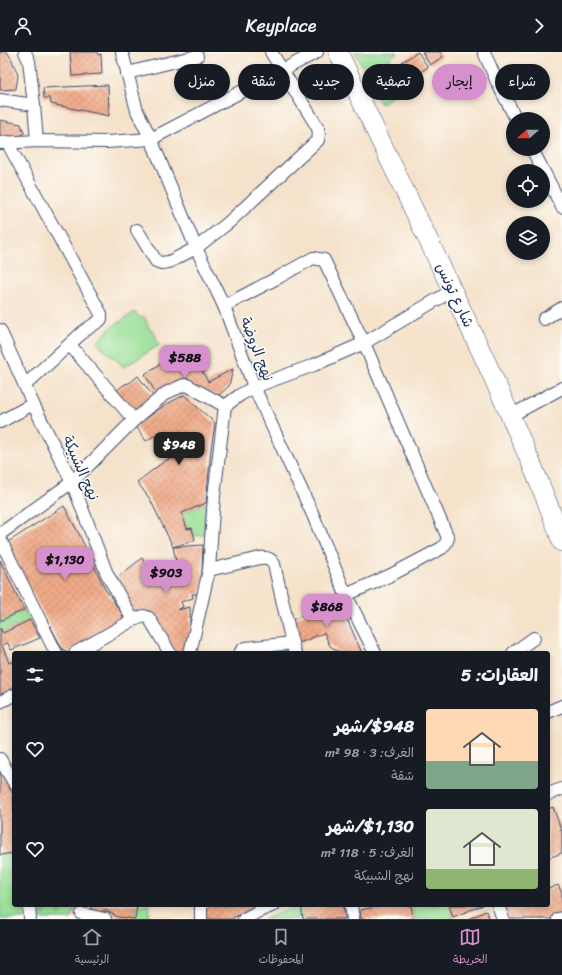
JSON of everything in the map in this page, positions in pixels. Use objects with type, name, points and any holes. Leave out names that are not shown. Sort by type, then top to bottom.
[{"type":"main road","name":"شارع تونس","points":[[338,52],[453,290],[559,521],[562,542]]},
{"type":"street","points":[[25,52],[29,61],[37,141]]},
{"type":"street","name":"نهج الروضة","points":[[122,52],[137,111],[151,139],[196,248],[224,306],[254,387],[313,515],[346,595],[374,651]]},
{"type":"street","points":[[271,52],[278,64]]},
{"type":"street","points":[[290,66],[317,52]]},
{"type":"street","points":[[484,52],[512,112]]},
{"type":"street","points":[[127,74],[197,56]]},
{"type":"street","points":[[137,230],[156,261],[161,263],[169,262],[196,248],[228,222],[318,140],[318,128],[290,83]]},
{"type":"street","points":[[25,385],[84,331],[99,321],[101,319],[101,314],[4,143],[37,141],[107,142],[151,139],[238,93]]},
{"type":"street","points":[[0,100],[34,105]]},
{"type":"street","points":[[536,156],[562,207]]},
{"type":"street","points":[[224,306],[313,258],[324,260],[364,343],[448,538],[442,548],[391,575],[346,595]]},
{"type":"street","points":[[190,651],[209,570],[214,496],[224,406],[254,387],[314,365],[364,343],[453,290]]},
{"type":"street","points":[[544,319],[562,308]]},
{"type":"street","name":"نهج الشبيكة","points":[[0,330],[33,404],[72,482],[107,574],[134,620]]},
{"type":"street","points":[[70,345],[134,420]]},
{"type":"street","points":[[0,534],[72,482],[134,420],[166,393],[184,385],[190,386],[224,406]]},
{"type":"street","points":[[510,416],[562,388]]},
{"type":"street","points":[[0,422],[33,404]]},
{"type":"street","points":[[0,539],[55,651]]},
{"type":"street","points":[[209,570],[266,557],[272,560],[274,564],[294,648],[245,648],[241,651]]},
{"type":"street","points":[[79,651],[144,616],[149,618],[169,651]]},
{"type":"street","points":[[516,651],[534,638]]},
{"type":"street","points":[[0,702],[12,696]]},
{"type":"street","points":[[550,711],[562,706]]},
{"type":"street","points":[[0,758],[12,779]]},
{"type":"street","points":[[550,793],[562,789]]},
{"type":"street","points":[[29,907],[30,919]]},
{"type":"street","points":[[201,907],[201,919]]},
{"type":"street","points":[[351,907],[353,919]]},
{"type":"street","points":[[499,907],[503,919]]},
{"type":"street","points":[[244,919],[258,908]]},
{"type":"street","points":[[82,913],[105,919]]},
{"type":"street","points":[[558,919],[562,918]]},
{"type":"green space","points":[[355,52],[398,52],[389,58],[393,64],[362,64],[362,66]]},
{"type":"green space","points":[[379,100],[387,100],[381,104]]},
{"type":"green space","points":[[135,312],[140,318],[144,316],[150,330],[153,330],[159,345],[124,367],[97,343],[110,328]]},
{"type":"green space","points":[[172,435],[175,439],[182,436],[186,449],[192,447],[194,453],[172,458],[169,454],[175,450],[167,439]]},
{"type":"green space","points":[[206,503],[204,535],[194,536],[192,528],[187,529],[182,513]]},
{"type":"green space","points":[[24,610],[30,620],[3,633],[0,628],[0,621]]},
{"type":"green space","points":[[12,853],[12,907],[23,907],[24,919],[0,919],[0,855]]},
{"type":"green space","points":[[33,907],[76,907],[71,919],[34,919]]},
{"type":"green space","points":[[137,907],[150,907],[149,919],[135,919]]},
{"type":"green space","points":[[296,907],[301,907],[303,919],[264,919]]},
{"type":"green space","points":[[412,907],[450,907],[454,919],[414,919]]},
{"type":"building","points":[[0,52],[7,52],[11,58],[18,75],[16,89],[0,90]]},
{"type":"building","points":[[70,52],[97,52],[98,55],[101,54],[102,74],[72,76]]},
{"type":"building","points":[[418,52],[428,67],[424,70],[424,64],[403,64],[402,62]]},
{"type":"building","points":[[422,52],[440,52],[443,57],[430,65]]},
{"type":"building","points":[[108,85],[109,116],[51,104],[50,98],[44,98],[43,88]]},
{"type":"building","points":[[0,120],[21,124],[24,133],[16,139],[0,140]]},
{"type":"building","points":[[195,357],[208,382],[233,369],[229,386],[218,396],[193,386],[158,397],[145,374],[166,360],[173,369]]},
{"type":"building","points":[[138,376],[156,400],[132,414],[112,394]]},
{"type":"building","points":[[184,395],[215,423],[206,503],[182,513],[187,529],[192,528],[195,540],[173,547],[150,499],[137,482],[166,460],[194,453],[192,447],[186,449],[182,436],[175,439],[172,435],[160,443],[154,436],[146,441],[136,426],[165,405]]},
{"type":"building","points":[[64,506],[105,589],[123,615],[122,624],[71,651],[63,650],[7,546],[8,542]]},
{"type":"building","points":[[203,545],[202,574],[204,573],[200,594],[192,594],[193,598],[181,602],[183,607],[177,610],[190,607],[188,651],[171,651],[150,611],[139,614],[133,612],[113,581],[142,558],[155,580],[162,573],[160,568],[170,562],[176,561],[173,547]]},
{"type":"building","points":[[0,560],[24,610],[0,621]]},
{"type":"building","points":[[339,601],[361,651],[338,651],[330,646],[324,633],[299,643],[288,622]]},
{"type":"building","points":[[30,620],[40,638],[11,650],[8,643],[2,645],[9,663],[12,662],[12,693],[0,699],[0,628],[3,633]]},
{"type":"building","points":[[0,772],[12,792],[12,853],[0,855]]},
{"type":"building","points":[[553,807],[562,832],[562,853],[550,857],[550,808]]},
{"type":"building","points":[[558,885],[562,893],[562,916],[554,919],[508,919],[502,907],[550,907],[550,888]]},
{"type":"building","points":[[137,907],[135,919],[118,917],[105,910],[94,914],[91,908]]},
{"type":"building","points":[[203,907],[256,908],[234,917],[233,919],[205,919]]},
{"type":"building","points":[[301,907],[343,907],[345,919],[303,919]]},
{"type":"building","points":[[375,907],[411,907],[413,919],[361,919],[360,910]]},
{"type":"building","points":[[450,907],[478,907],[453,917]]},
{"type":"building","points":[[486,911],[489,919],[468,919]]}]
